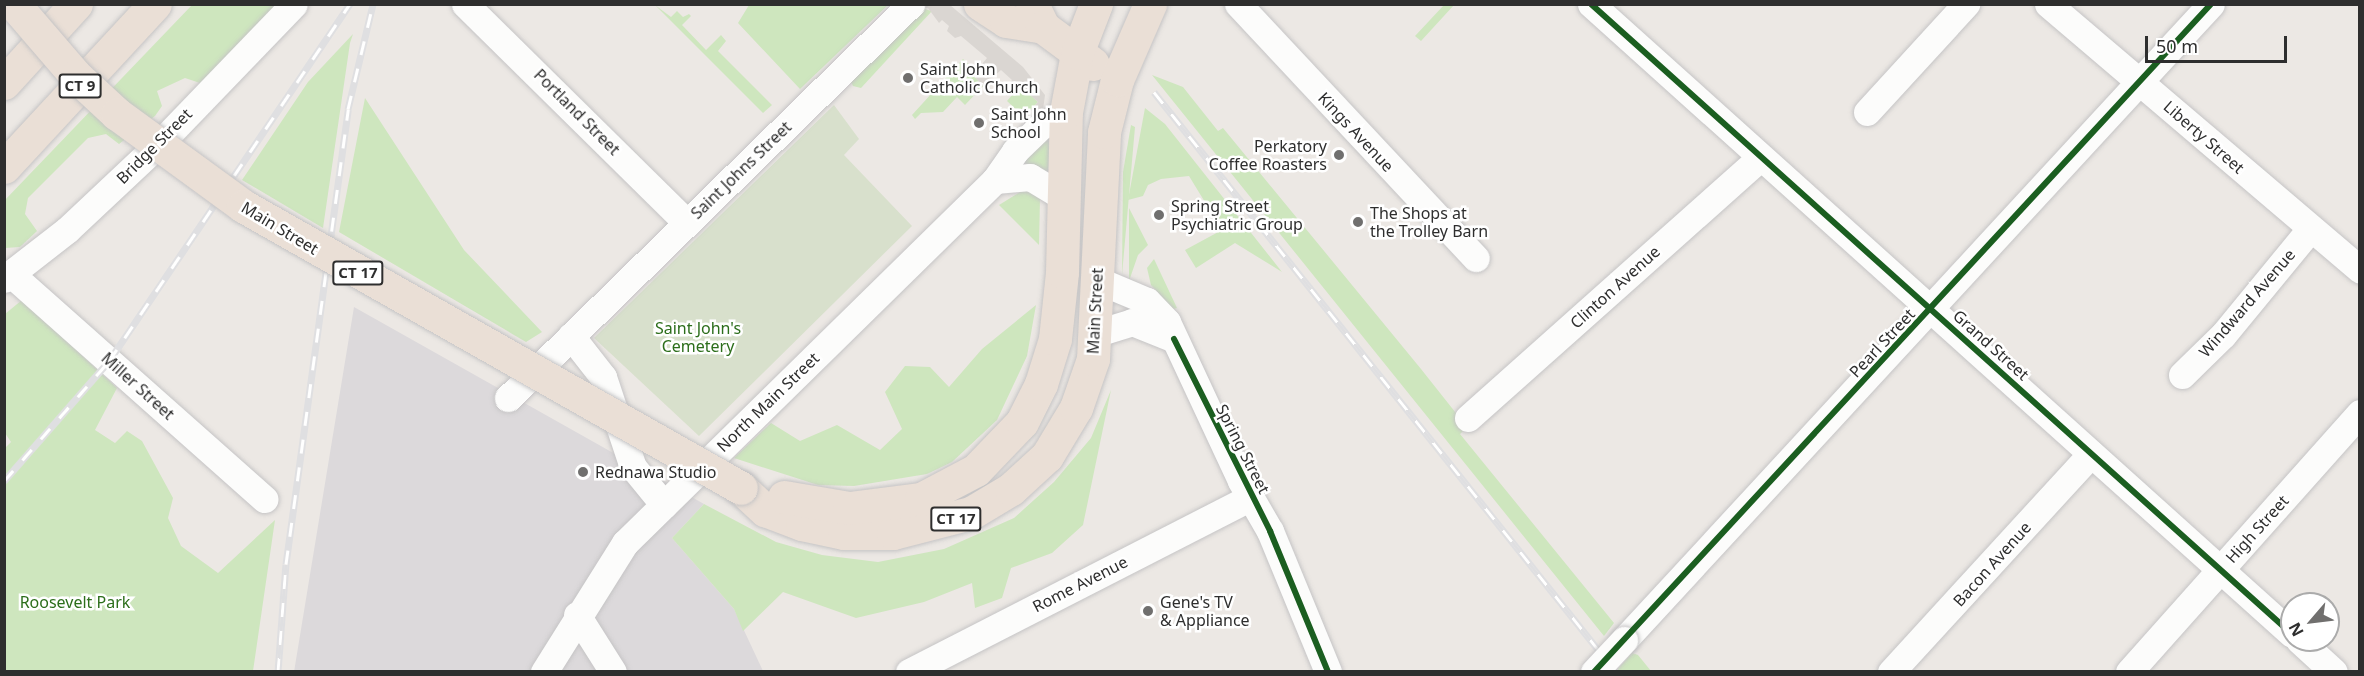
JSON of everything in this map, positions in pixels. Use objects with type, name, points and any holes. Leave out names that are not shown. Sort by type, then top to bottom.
[{"type":"highway","name":"Main Street","points":[[14,4],[76,76],[117,114],[243,206],[741,488],[774,515],[844,533],[904,532],[962,517],[1011,489],[1050,452],[1083,391],[1097,333],[1099,171],[1118,78],[1150,4]]},
{"type":"highway","points":[[4,83],[76,4]]},
{"type":"highway","name":"CT 9","points":[[4,167],[155,4]]},
{"type":"highway","points":[[980,4],[1006,21],[1038,16],[1077,53],[1118,78]]},
{"type":"highway","name":"Main Street","points":[[741,488],[822,506],[878,507],[938,492],[990,459],[1029,411],[1050,360],[1062,288],[1066,112],[1077,53],[1096,4]]},
{"type":"street","name":"Bridge Street","points":[[8,276],[67,230],[157,146],[294,4]]},
{"type":"street","name":"Portland Street","points":[[465,4],[687,223]]},
{"type":"street","name":"Saint Johns Street","points":[[508,398],[911,4]]},
{"type":"street","name":"Kings Avenue","points":[[1238,4],[1476,258]]},
{"type":"street","name":"Grand Street","points":[[1591,4],[2280,622]]},
{"type":"street","points":[[1867,112],[1966,4]]},
{"type":"street","name":"Liberty Street","points":[[2048,4],[2360,270]]},
{"type":"street","name":"Pearl Street","points":[[1594,672],[1932,309],[2211,4]]},
{"type":"street","name":"North Main Street","points":[[544,672],[611,559],[995,180],[1011,155],[1036,130],[1066,112]]},
{"type":"street","name":"Clinton Avenue","points":[[1468,418],[1761,157]]},
{"type":"street","points":[[995,180],[1030,177],[1063,197]]},
{"type":"street","name":"Windward Avenue","points":[[2182,375],[2223,334],[2310,229]]},
{"type":"street","name":"Miller Street","points":[[8,276],[264,499]]},
{"type":"street","name":"Spring Street","points":[[1097,280],[1156,308],[1174,339],[1251,497],[1328,672]]},
{"type":"street","points":[[1097,333],[1132,322],[1153,326],[1174,339]]},
{"type":"street","points":[[571,336],[603,377],[633,467],[664,505]]},
{"type":"street","name":"High Street","points":[[2129,672],[2360,413]]},
{"type":"street","name":"Bacon Avenue","points":[[1891,672],[2091,454]]},
{"type":"street","name":"Rome Avenue","points":[[909,672],[1251,497]]},
{"type":"street","points":[[577,615],[613,672]]},
{"type":"street","points":[[2312,652],[2334,672]]},
{"type":"shaded area","points":[[924,5],[950,5],[1023,67],[1045,95],[1043,110],[1036,116],[1031,110],[1038,102],[1021,87],[1012,95],[1006,89],[1012,80],[1001,70],[983,86],[973,75],[987,58],[961,36],[955,38],[947,31],[949,26],[942,20],[939,23],[928,8],[920,8]]},
{"type":"shaded area","points":[[354,307],[704,504],[672,538],[734,609],[763,671],[294,672]]},
{"type":"green space","points":[[192,5],[287,5],[200,83],[185,78],[157,91],[162,106],[155,116],[119,144],[106,134],[88,138],[28,198],[25,214],[37,231],[20,247],[5,248],[4,201]]},
{"type":"green space","points":[[655,5],[671,17],[677,11],[683,17],[689,14],[691,16],[682,25],[706,50],[721,35],[726,41],[718,51],[772,105],[763,113]]},
{"type":"green space","points":[[749,5],[888,5],[800,89],[738,23]]},
{"type":"green space","points":[[1444,5],[1454,5],[1421,41],[1415,36]]},
{"type":"green space","points":[[920,8],[932,11],[861,88],[853,86],[849,78]]},
{"type":"green space","points":[[353,34],[323,228],[242,180],[308,82]]},
{"type":"green space","points":[[963,59],[973,68],[982,65],[973,75],[983,86],[965,105],[957,97],[943,112],[921,113],[915,119],[912,115]]},
{"type":"green space","points":[[1152,75],[1183,87],[1218,131],[1223,128],[1421,369],[1467,427],[1460,434],[1614,623],[1604,636]]},
{"type":"green space","points":[[1020,86],[1038,102],[1020,121],[1020,113],[1007,101]]},
{"type":"green space","points":[[365,98],[464,250],[542,332],[526,342],[339,232]]},
{"type":"green space","name":"Saint John's Cemetery","points":[[834,105],[859,139],[844,155],[912,226],[699,436],[594,338]]},
{"type":"green space","points":[[1145,108],[1165,124],[1282,272],[1235,243],[1196,268],[1185,250],[1222,230],[1189,176],[1161,179],[1148,185],[1143,196],[1128,200]]},
{"type":"green space","points":[[1131,125],[1135,127],[1122,275],[1123,172]]},
{"type":"green space","points":[[1049,134],[1049,172],[1013,164]]},
{"type":"green space","points":[[1025,189],[1040,198],[1039,245],[999,205]]},
{"type":"green space","points":[[1129,208],[1148,245],[1138,255],[1129,281]]},
{"type":"green space","points":[[1154,259],[1177,308],[1173,309],[1151,285],[1147,268]]},
{"type":"green space","name":"Roosevelt Park","points":[[22,300],[117,388],[95,430],[115,443],[127,431],[142,441],[173,498],[168,518],[181,546],[218,573],[275,520],[253,671],[5,671],[4,449],[11,442],[5,433],[5,314]]},
{"type":"green space","points":[[1036,305],[1027,356],[997,420],[952,462],[927,474],[854,486],[818,485],[734,458],[771,423],[800,441],[837,425],[880,450],[902,429],[885,392],[905,366],[930,367],[949,387],[982,349]]},
{"type":"green space","points":[[1111,390],[1083,525],[1052,553],[1011,568],[1002,598],[975,608],[972,583],[924,602],[856,618],[783,592],[743,631],[734,609],[672,538],[704,504],[776,542],[822,555],[878,562],[944,549],[1014,518],[1054,482],[1091,438]]},
{"type":"green space","points":[[1632,653],[1638,655],[1651,671],[1616,671]]},
{"type":"railway","points":[[4,481],[109,361],[350,4]]},
{"type":"railway","points":[[278,672],[286,564],[348,109],[373,4]]},
{"type":"railway","points":[[1154,92],[1616,672]]},
{"type":"cycle path","points":[[1591,4],[2280,623]]},
{"type":"cycle path","points":[[1594,672],[2211,4]]},
{"type":"cycle path","points":[[1174,339],[1270,531],[1328,672]]},
{"type":"place","name":"Saint John Catholic Church","points":[[908,78]]},
{"type":"place","name":"Saint John School","points":[[979,123]]},
{"type":"place","name":"Perkatory Coffee Roasters","points":[[1339,155]]},
{"type":"place","name":"Spring Street Psychiatric Group","points":[[1159,215]]},
{"type":"place","name":"The Shops at the Trolley Barn","points":[[1358,222]]},
{"type":"place","name":"Rednawa Studio","points":[[583,472]]},
{"type":"place","name":"Gene's TV & Appliance","points":[[1148,611]]}]
